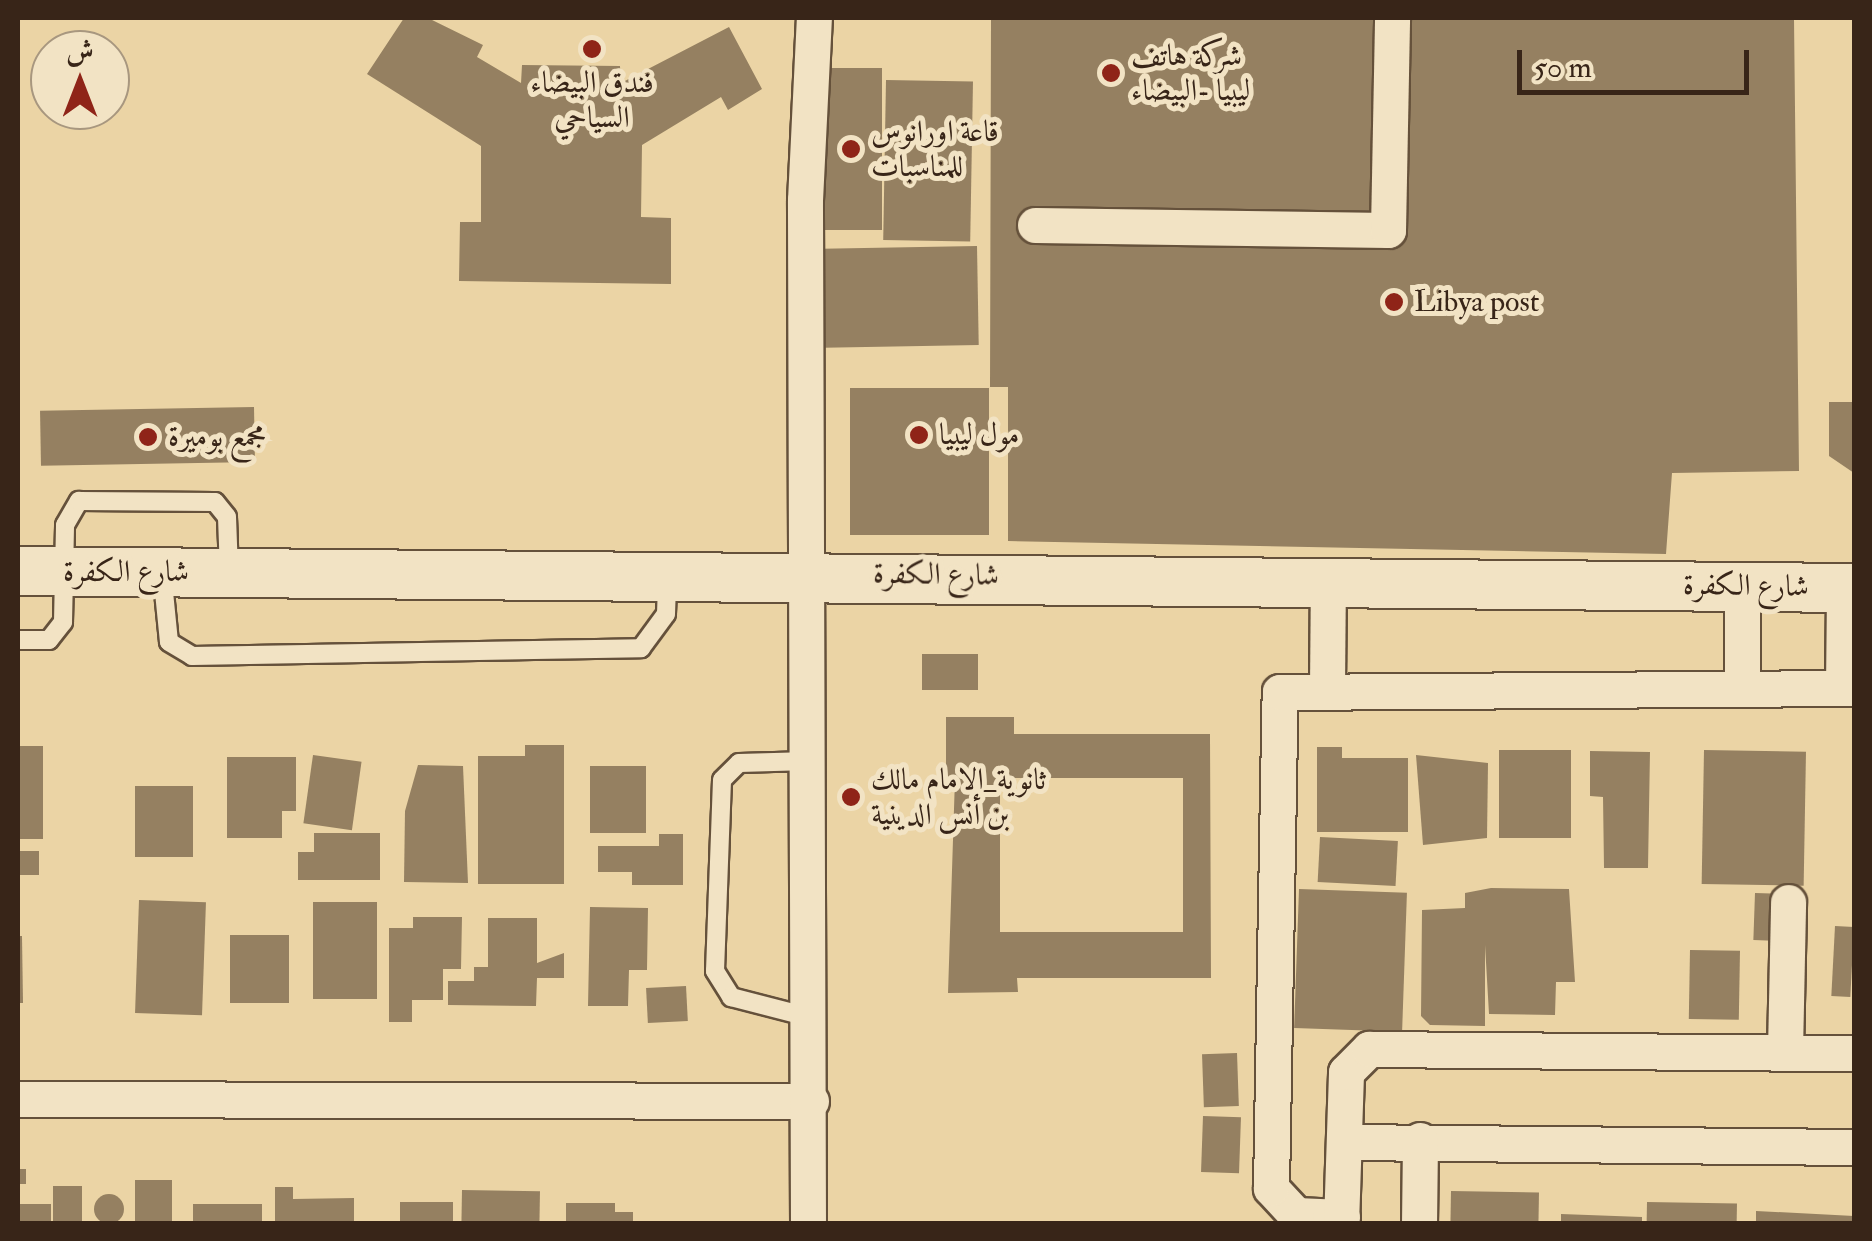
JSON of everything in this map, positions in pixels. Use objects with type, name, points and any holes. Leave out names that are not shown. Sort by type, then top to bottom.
[{"type":"street","points":[[808,1224],[813,1018],[805,200],[814,18]]},
{"type":"street","points":[[1035,225],[1388,230],[1392,18]]},
{"type":"street","name":"شارع الكفرة","points":[[18,572],[810,573],[1849,588]]},
{"type":"street","points":[[1327,687],[1328,581]]},
{"type":"street","points":[[1742,586],[1742,688]]},
{"type":"street","points":[[1849,588],[1849,688],[1292,686],[1274,706],[1271,1188],[1278,1207],[1296,1215],[1342,1220],[1346,1072],[1368,1049],[1854,1053]]},
{"type":"street","points":[[1784,1052],[1788,902]]},
{"type":"street","points":[[18,1099],[811,1101]]},
{"type":"street","points":[[1419,1224],[1420,1140]]},
{"type":"street","points":[[1344,1142],[1854,1147]]},
{"type":"lane","points":[[18,640],[58,634],[66,518],[79,501],[198,498],[227,518],[228,572]]},
{"type":"lane","points":[[162,572],[169,642],[192,656],[641,648],[666,614],[668,572]]},
{"type":"lane","points":[[809,761],[739,763],[722,780],[715,971],[731,997],[813,1018]]},
{"type":"building","points":[[404,18],[428,18],[483,45],[477,57],[521,83],[522,65],[620,66],[621,83],[729,27],[762,89],[728,110],[721,97],[642,145],[641,217],[671,218],[671,284],[459,281],[460,222],[481,222],[481,146],[367,74]]},
{"type":"building","name":"Libya post","points":[[991,18],[1794,18],[1799,471],[1672,473],[1666,554],[1008,541],[1008,387],[990,387]]},
{"type":"building","name":"قاعة اورانوس للمناسبات","points":[[819,68],[882,68],[882,230],[819,230]]},
{"type":"building","points":[[886,80],[973,82],[970,241],[883,240]]},
{"type":"building","points":[[977,246],[979,345],[824,348],[822,249]]},
{"type":"building","name":"مول ليبيا","points":[[850,388],[989,388],[989,535],[850,535]]},
{"type":"building","points":[[1829,402],[1854,402],[1854,473],[1829,456]]},
{"type":"building","name":"مجمع بوميرة","points":[[254,407],[255,462],[41,466],[40,411]]},
{"type":"building","points":[[922,654],[978,654],[978,690],[922,690]]},
{"type":"building","points":[[946,717],[1014,717],[1014,734],[1210,734],[1211,978],[1017,978],[1018,992],[948,993],[955,778],[946,778]],"holes":[[[1000,778],[1183,778],[1183,932],[1000,932]]]},
{"type":"building","points":[[525,745],[564,745],[564,884],[478,884],[478,756],[525,756]]},
{"type":"building","points":[[18,746],[43,746],[43,839],[18,839]]},
{"type":"building","points":[[1317,747],[1342,747],[1342,758],[1408,758],[1408,832],[1317,832]]},
{"type":"building","points":[[1499,750],[1571,750],[1571,838],[1499,838]]},
{"type":"building","points":[[1704,750],[1806,752],[1804,886],[1702,884]]},
{"type":"building","points":[[1590,751],[1650,752],[1648,868],[1604,868],[1603,797],[1590,796]]},
{"type":"building","points":[[313,755],[362,762],[352,830],[303,823]]},
{"type":"building","points":[[1416,755],[1488,763],[1487,838],[1423,845]]},
{"type":"building","points":[[227,757],[296,757],[296,811],[282,811],[282,838],[227,838]]},
{"type":"building","points":[[418,765],[463,766],[468,883],[404,882],[405,811]]},
{"type":"building","points":[[590,766],[646,766],[646,833],[590,833]]},
{"type":"building","points":[[135,786],[193,786],[193,857],[135,857]]},
{"type":"building","points":[[314,833],[380,833],[380,880],[298,880],[298,852],[314,852]]},
{"type":"building","points":[[659,834],[683,834],[683,885],[632,885],[632,872],[598,872],[598,846],[659,846]]},
{"type":"building","points":[[1320,837],[1398,841],[1396,886],[1318,882]]},
{"type":"building","points":[[18,851],[39,851],[39,875],[18,875]]},
{"type":"building","points":[[1491,888],[1569,889],[1575,982],[1556,982],[1555,1015],[1489,1014],[1485,945],[1485,1026],[1430,1025],[1421,1016],[1422,910],[1465,908],[1465,893]]},
{"type":"building","points":[[1299,889],[1407,893],[1402,1032],[1294,1028]]},
{"type":"building","points":[[1755,893],[1785,894],[1783,941],[1753,940]]},
{"type":"building","points":[[139,900],[206,902],[202,1015],[135,1013]]},
{"type":"building","points":[[313,902],[377,902],[377,999],[313,999]]},
{"type":"building","points":[[590,907],[648,908],[647,970],[629,970],[628,1006],[588,1006]]},
{"type":"building","points":[[413,917],[462,917],[461,969],[443,969],[443,1000],[412,1000],[412,1022],[389,1022],[389,928],[413,928]]},
{"type":"building","points":[[488,918],[537,918],[537,963],[564,953],[564,978],[537,978],[536,1006],[448,1005],[448,981],[474,981],[474,967],[488,967]]},
{"type":"building","points":[[1835,926],[1854,927],[1850,997],[1831,996]]},
{"type":"building","points":[[230,935],[289,935],[289,1003],[230,1003]]},
{"type":"building","points":[[18,936],[22,936],[23,1003],[18,1003]]},
{"type":"building","points":[[1690,950],[1740,951],[1739,1020],[1689,1019]]},
{"type":"building","points":[[686,986],[688,1021],[648,1023],[646,988]]},
{"type":"building","points":[[1237,1053],[1239,1106],[1204,1107],[1202,1054]]},
{"type":"building","points":[[1203,1116],[1241,1117],[1239,1173],[1201,1172]]},
{"type":"building","points":[[18,1169],[26,1169],[26,1184],[18,1184]]},
{"type":"building","points":[[135,1180],[172,1180],[172,1224],[135,1224]]},
{"type":"building","points":[[53,1186],[82,1186],[82,1224],[53,1224]]},
{"type":"building","points":[[275,1187],[293,1187],[293,1199],[354,1198],[354,1224],[275,1224]]},
{"type":"building","points":[[462,1190],[540,1191],[539,1224],[461,1224]]},
{"type":"building","points":[[1451,1191],[1539,1193],[1538,1224],[1450,1224]]},
{"type":"building","points":[[109,1194],[123,1203],[124,1209],[115,1223],[109,1224],[95,1215],[94,1209],[103,1195]]},
{"type":"building","points":[[400,1202],[453,1202],[453,1224],[400,1224]]},
{"type":"building","points":[[1647,1202],[1737,1204],[1737,1224],[1647,1224]]},
{"type":"building","points":[[566,1203],[615,1203],[615,1212],[633,1212],[633,1224],[566,1224]]},
{"type":"building","points":[[18,1204],[51,1204],[51,1224],[18,1224]]},
{"type":"building","points":[[193,1204],[262,1204],[262,1224],[193,1224]]},
{"type":"building","points":[[1756,1211],[1854,1216],[1854,1224],[1756,1224]]},
{"type":"building","points":[[1561,1214],[1642,1217],[1642,1224],[1561,1224]]},
{"type":"place","name":"فندق البيضاء السياحي","points":[[592,49]]},
{"type":"place","name":"شركة هاتف ليبيا -البيضاء","points":[[1111,73]]},
{"type":"place","name":"قاعة اورانوس للمناسبات","points":[[851,149]]},
{"type":"place","name":"Libya post","points":[[1394,302]]},
{"type":"place","name":"مول ليبيا","points":[[919,435]]},
{"type":"place","name":"مجمع بوميرة","points":[[148,437]]},
{"type":"place","name":"ثانوية_الامام مالك بن أنس الدينية","points":[[851,797]]}]
